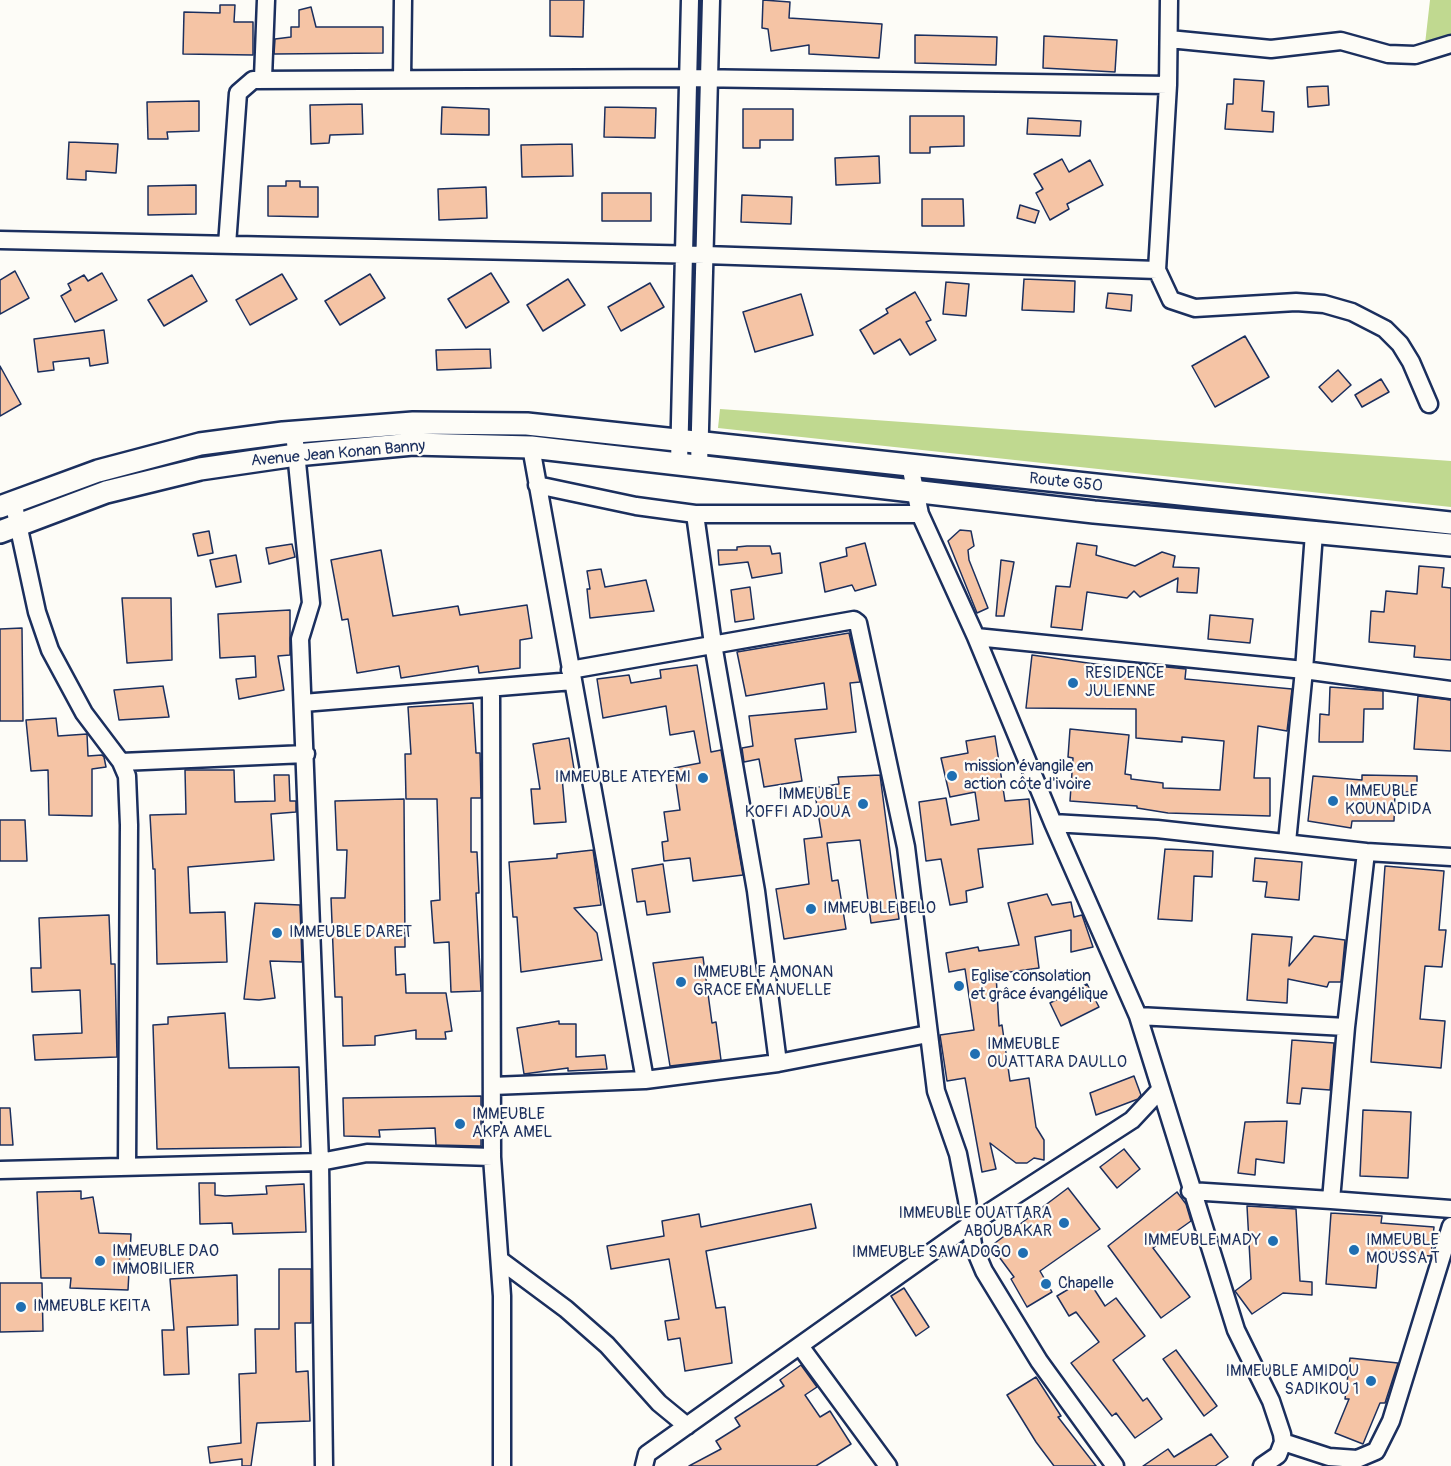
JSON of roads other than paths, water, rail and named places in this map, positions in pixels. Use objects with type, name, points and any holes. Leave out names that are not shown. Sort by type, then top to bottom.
[{"type":"street","points":[[263,78],[266,0]]},
{"type":"street","points":[[402,79],[403,0]]},
{"type":"street","points":[[690,0],[686,256],[690,441]]},
{"type":"street","points":[[688,465],[705,255],[711,0]]},
{"type":"street","points":[[1169,0],[1168,85],[1156,270],[1171,300],[1195,308],[1296,302],[1324,304],[1368,319],[1385,329],[1400,344],[1411,362],[1430,405]]},
{"type":"street","points":[[1169,39],[1271,49],[1341,41],[1388,54],[1415,55],[1451,44]]},
{"type":"street","points":[[227,244],[238,93],[247,82],[263,78],[710,78],[1168,85]]},
{"type":"street","points":[[0,240],[705,255],[1156,270]]},
{"type":"street","name":"Avenue Jean Konan Banny","points":[[7,504],[98,471],[200,444],[294,432],[413,423],[527,424],[690,441]]},
{"type":"street","points":[[294,432],[311,603],[300,639],[320,1162],[324,1466]]},
{"type":"street","name":"Route G50","points":[[690,441],[1451,523]]},
{"type":"street","name":"Avenue Jean Konan Banny","points":[[9,527],[106,492],[190,471],[296,455],[413,444],[531,447],[688,465]]},
{"type":"street","points":[[531,447],[645,1080]]},
{"type":"street","name":"Route G50","points":[[688,465],[1314,534],[1451,545]]},
{"type":"street","points":[[910,465],[913,491],[920,514],[976,637],[1053,823],[1138,1016],[1190,1191],[1236,1330],[1271,1401],[1283,1442],[1278,1455],[1262,1466]]},
{"type":"street","points":[[537,485],[636,506],[695,514],[920,514]]},
{"type":"street","points":[[7,504],[9,527],[50,650],[84,713],[122,762],[127,777],[129,825],[127,1167]]},
{"type":"street","points":[[695,514],[713,644],[756,891],[778,1063]]},
{"type":"street","points":[[1287,842],[1304,670],[1314,534]]},
{"type":"street","points":[[303,703],[491,688],[571,676],[713,644],[854,620],[858,623],[906,848],[936,1091],[958,1154],[973,1245],[984,1271],[1040,1361],[1115,1466]]},
{"type":"street","points":[[976,637],[1304,670],[1451,690]]},
{"type":"street","points":[[491,688],[489,852],[492,1157],[500,1260],[502,1466]]},
{"type":"street","points":[[122,762],[306,754]]},
{"type":"street","points":[[1053,823],[1157,829],[1366,852],[1451,858]]},
{"type":"street","points":[[1331,1200],[1346,1027],[1366,852]]},
{"type":"street","points":[[1138,1016],[1346,1027]]},
{"type":"street","points":[[492,1086],[645,1080],[778,1063],[928,1034]]},
{"type":"street","points":[[644,1466],[647,1454],[971,1224],[1132,1120],[1160,1090]]},
{"type":"street","points":[[0,1170],[320,1162],[367,1153],[492,1157]]},
{"type":"street","points":[[1190,1191],[1451,1209]]},
{"type":"street","points":[[1283,1442],[1314,1459],[1329,1457],[1357,1459],[1376,1451],[1391,1421],[1451,1226]]},
{"type":"street","points":[[500,1260],[591,1331],[659,1403],[687,1426]]},
{"type":"street","points":[[800,1346],[888,1466]]},
{"type":"place","name":"RESIDENCE JULIENNE","points":[[1073,683]]},
{"type":"place","name":"mission évangile en action côte d'ivoire","points":[[952,776]]},
{"type":"place","name":"IMMEUBLE ATEYEMI","points":[[703,778]]},
{"type":"place","name":"IMMEUBLE KOUNADIDA","points":[[1333,801]]},
{"type":"place","name":"IMMEUBLE KOFFI ADJOUA","points":[[863,804]]},
{"type":"place","name":"IMMEUBLE BELO","points":[[811,909]]},
{"type":"place","name":"IMMEUBLE DARET","points":[[277,933]]},
{"type":"place","name":"IMMEUBLE AMONAN GRACE EMANUELLE","points":[[681,982]]},
{"type":"place","name":"Eglise consolation et grâce évangélique","points":[[959,986]]},
{"type":"place","name":"IMMEUBLE OUATTARA DAULLO","points":[[975,1054]]},
{"type":"place","name":"IMMEUBLE AKPA AMEL","points":[[460,1124]]},
{"type":"place","name":"IMMEUBLE OUATTARA ABOUBAKAR","points":[[1064,1223]]},
{"type":"place","name":"IMMEUBLE MADY","points":[[1273,1241]]},
{"type":"place","name":"IMMEUBLE MOUSSA T","points":[[1354,1250]]},
{"type":"place","name":"IMMEUBLE SAWADOGO","points":[[1023,1253]]},
{"type":"place","name":"IMMEUBLE DAO IMMOBILIER","points":[[100,1261]]},
{"type":"place","name":"Chapelle","points":[[1046,1284]]},
{"type":"place","name":"IMMEUBLE KEITA","points":[[21,1307]]},
{"type":"place","name":"IMMEUBLE AMIDOU SADIKOU 1","points":[[1371,1381]]}]
